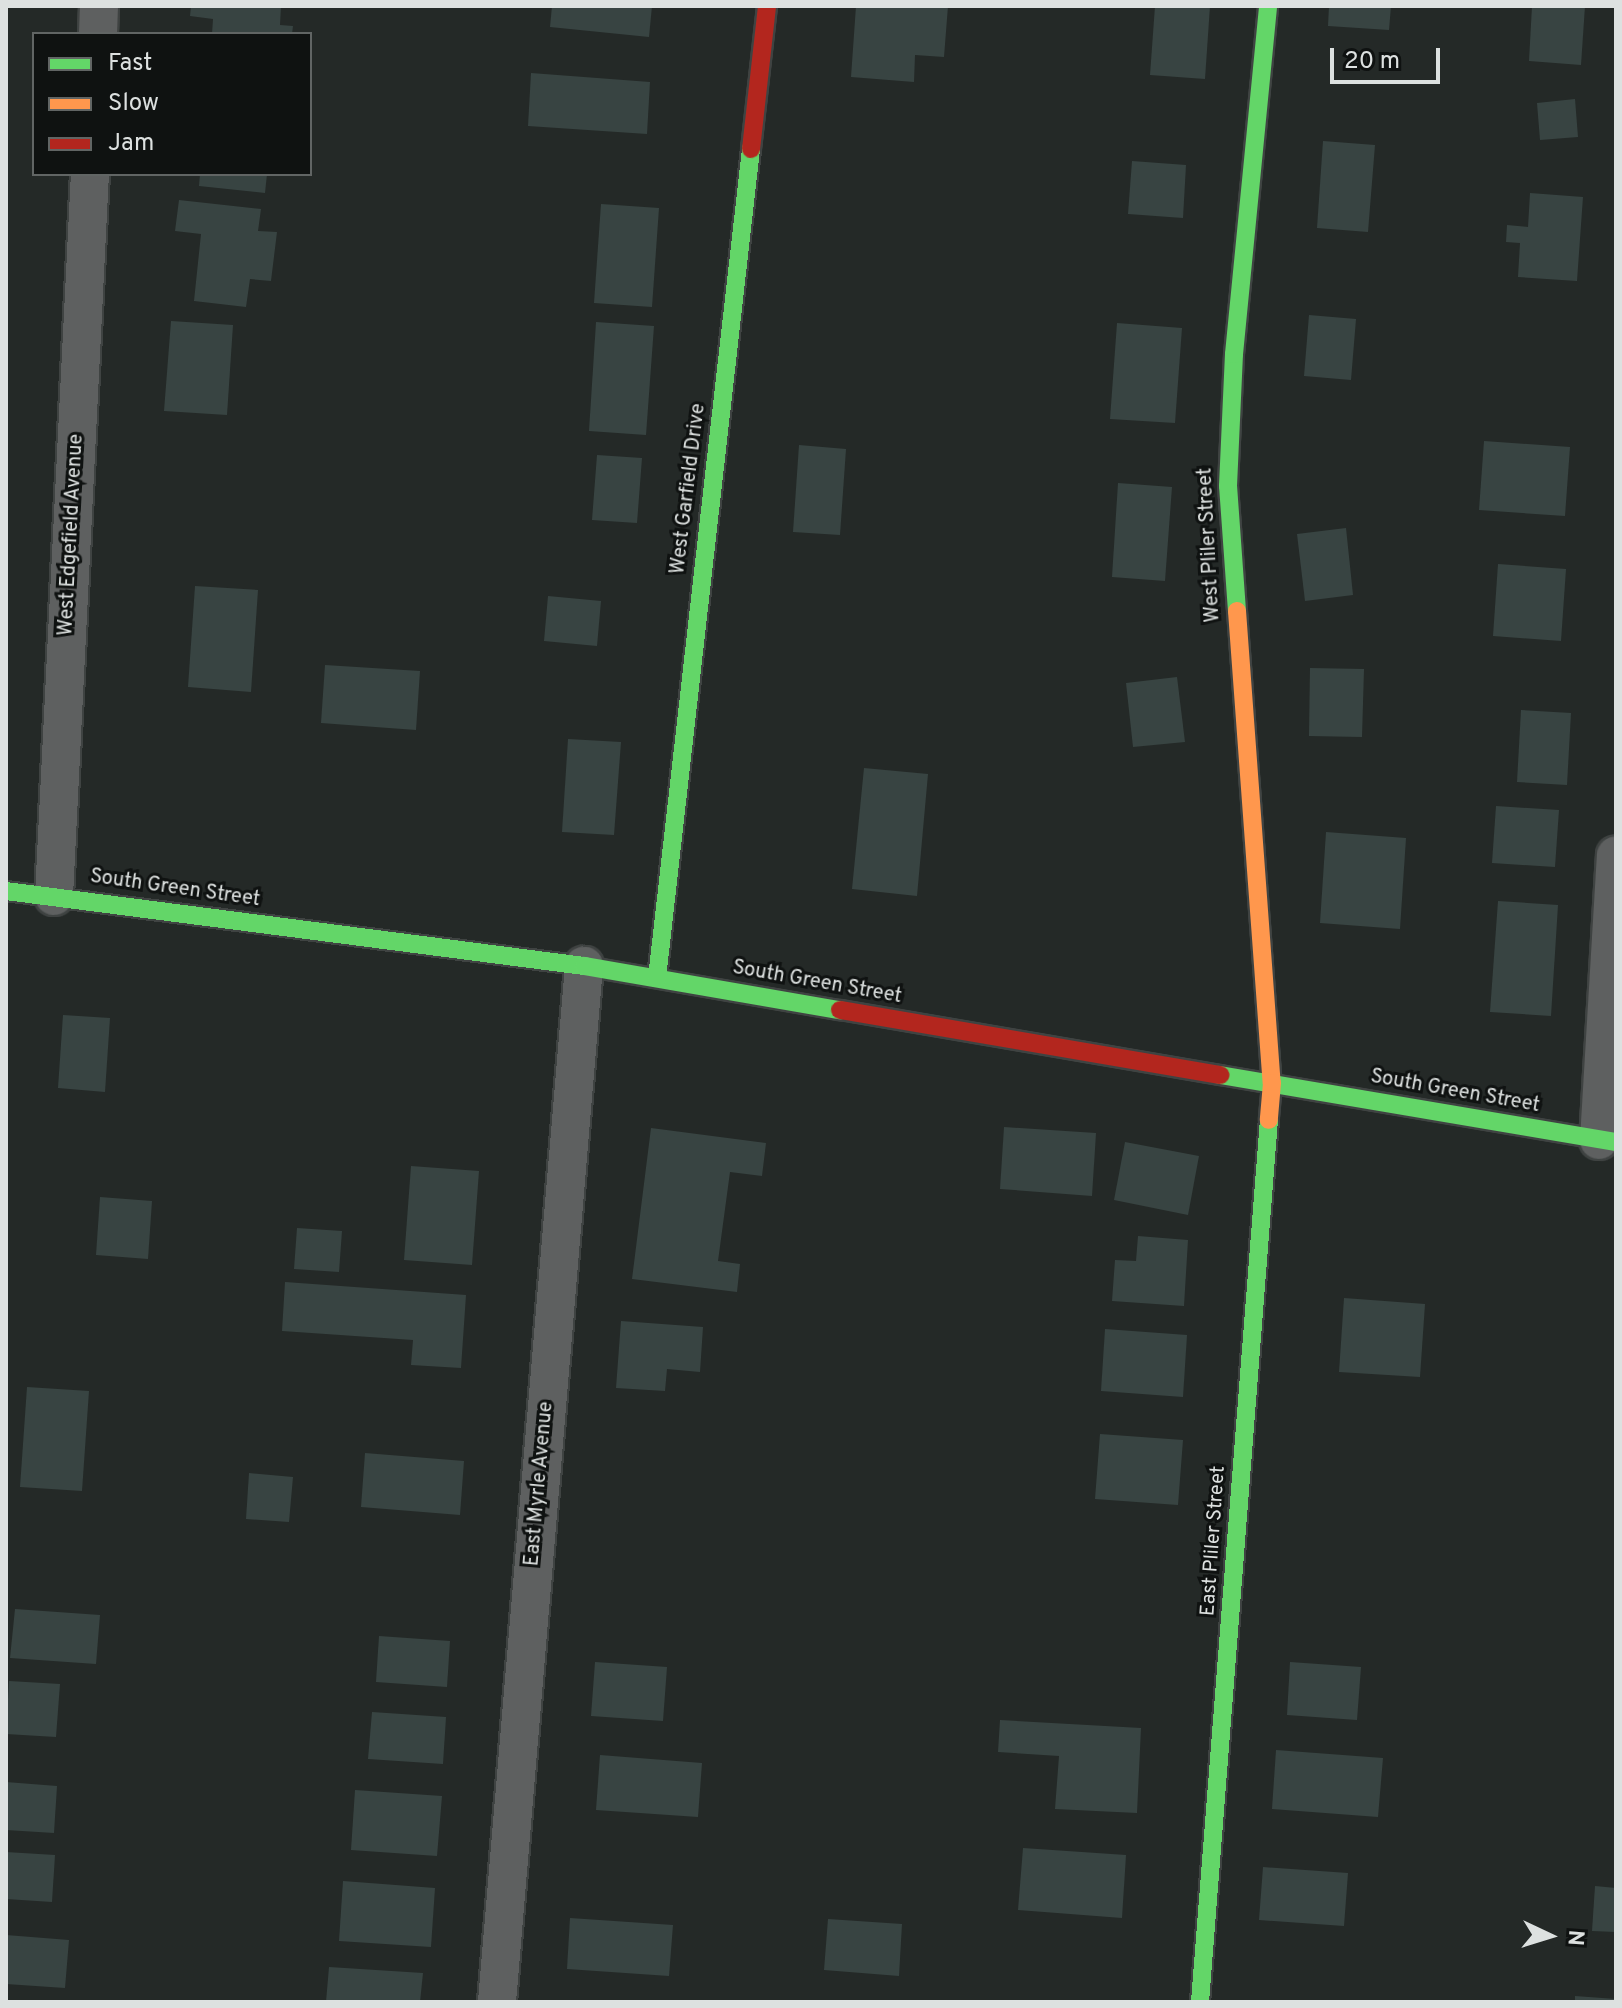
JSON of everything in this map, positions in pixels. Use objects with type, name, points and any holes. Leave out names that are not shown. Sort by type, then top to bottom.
[{"type":"street","points":[[98,32],[99,6]]},
{"type":"street","name":"West Garfield Drive","points":[[657,978],[767,6]]},
{"type":"street","name":"West Pliler Street","points":[[1268,6],[1234,354],[1228,486],[1272,1083]]},
{"type":"street","name":"West Edgefield Avenue","points":[[54,896],[90,176]]},
{"type":"street","points":[[1608,1141],[1616,856]]},
{"type":"street","name":"South Green Street","points":[[6,891],[584,966],[1608,1141]]},
{"type":"street","name":"East Myrle Avenue","points":[[497,2002],[584,966]]},
{"type":"street","name":"East Pliler Street","points":[[1200,2002],[1272,1083]]},
{"type":"building","points":[[191,6],[281,6],[280,25],[293,26],[292,32],[212,32],[213,19],[190,16]]},
{"type":"building","points":[[552,6],[652,6],[649,37],[550,27]]},
{"type":"building","points":[[856,6],[948,6],[944,57],[915,55],[914,82],[851,77]]},
{"type":"building","points":[[1155,6],[1210,6],[1205,79],[1150,75]]},
{"type":"building","points":[[1329,6],[1391,6],[1389,30],[1328,26]]},
{"type":"building","points":[[1532,6],[1585,6],[1581,65],[1529,61]]},
{"type":"building","points":[[531,73],[650,82],[647,134],[528,126]]},
{"type":"building","points":[[1575,99],[1578,137],[1540,140],[1537,103]]},
{"type":"building","points":[[1323,141],[1375,145],[1368,232],[1317,228]]},
{"type":"building","points":[[1132,161],[1186,165],[1183,218],[1128,214]]},
{"type":"building","points":[[200,176],[267,176],[265,193],[199,186]]},
{"type":"building","points":[[1530,193],[1583,197],[1577,281],[1518,277],[1520,243],[1506,242],[1507,225],[1528,227]]},
{"type":"building","points":[[179,200],[261,209],[258,231],[277,232],[271,281],[250,279],[246,307],[194,301],[201,234],[175,231]]},
{"type":"building","points":[[601,204],[659,208],[652,307],[594,303]]},
{"type":"building","points":[[1309,315],[1356,319],[1351,380],[1304,376]]},
{"type":"building","points":[[171,321],[233,325],[227,415],[164,411]]},
{"type":"building","points":[[596,322],[654,326],[646,435],[589,431]]},
{"type":"building","points":[[1117,323],[1182,328],[1175,423],[1110,419]]},
{"type":"building","points":[[1484,441],[1570,447],[1565,516],[1479,510]]},
{"type":"building","points":[[799,445],[846,449],[840,535],[793,532]]},
{"type":"building","points":[[597,455],[642,458],[637,523],[592,520]]},
{"type":"building","points":[[1118,483],[1172,487],[1165,581],[1112,577]]},
{"type":"building","points":[[1346,528],[1353,595],[1305,601],[1297,534]]},
{"type":"building","points":[[1498,564],[1566,569],[1561,641],[1493,636]]},
{"type":"building","points":[[195,586],[258,590],[251,692],[188,687]]},
{"type":"building","points":[[548,596],[601,601],[597,646],[544,641]]},
{"type":"building","points":[[325,665],[420,671],[416,730],[321,723]]},
{"type":"building","points":[[1310,668],[1364,669],[1362,737],[1309,736]]},
{"type":"building","points":[[1177,677],[1185,742],[1133,747],[1126,683]]},
{"type":"building","points":[[1521,710],[1571,713],[1567,785],[1517,782]]},
{"type":"building","points":[[568,739],[621,742],[614,835],[562,832]]},
{"type":"building","points":[[864,768],[928,774],[917,896],[852,889]]},
{"type":"building","points":[[1496,806],[1559,810],[1555,867],[1492,863]]},
{"type":"building","points":[[1326,832],[1406,838],[1400,929],[1320,923]]},
{"type":"building","points":[[1498,901],[1558,905],[1551,1016],[1490,1012]]},
{"type":"building","points":[[63,1015],[110,1018],[105,1092],[58,1088]]},
{"type":"building","points":[[1004,1127],[1096,1133],[1092,1196],[1000,1189]]},
{"type":"building","points":[[651,1128],[766,1143],[762,1176],[730,1172],[718,1261],[740,1264],[737,1292],[632,1279]]},
{"type":"building","points":[[1125,1142],[1199,1156],[1188,1215],[1114,1200]]},
{"type":"building","points":[[411,1166],[479,1171],[472,1265],[404,1260]]},
{"type":"building","points":[[100,1197],[152,1201],[148,1259],[96,1255]]},
{"type":"building","points":[[297,1228],[342,1231],[339,1272],[294,1269]]},
{"type":"building","points":[[1138,1236],[1188,1240],[1184,1306],[1112,1301],[1115,1260],[1136,1261]]},
{"type":"building","points":[[285,1282],[466,1295],[461,1368],[411,1365],[413,1340],[282,1331]]},
{"type":"building","points":[[1344,1298],[1425,1304],[1420,1377],[1339,1372]]},
{"type":"building","points":[[621,1321],[703,1327],[700,1372],[667,1369],[665,1391],[616,1388]]},
{"type":"building","points":[[1105,1329],[1187,1335],[1183,1397],[1101,1391]]},
{"type":"building","points":[[27,1387],[89,1391],[82,1491],[20,1487]]},
{"type":"building","points":[[1100,1434],[1183,1440],[1178,1505],[1095,1499]]},
{"type":"building","points":[[365,1453],[464,1461],[460,1515],[361,1507]]},
{"type":"building","points":[[249,1473],[293,1477],[289,1522],[246,1519]]},
{"type":"building","points":[[15,1609],[100,1615],[96,1664],[10,1658]]},
{"type":"building","points":[[379,1636],[450,1641],[447,1687],[376,1682]]},
{"type":"building","points":[[595,1662],[667,1667],[663,1721],[591,1716]]},
{"type":"building","points":[[1290,1662],[1361,1667],[1357,1720],[1287,1715]]},
{"type":"building","points":[[9,1681],[60,1684],[56,1737],[6,1734]]},
{"type":"building","points":[[372,1712],[446,1717],[443,1764],[368,1759]]},
{"type":"building","points":[[1000,1720],[1141,1728],[1137,1813],[1055,1809],[1059,1756],[998,1752]]},
{"type":"building","points":[[1276,1750],[1383,1758],[1378,1817],[1272,1809]]},
{"type":"building","points":[[600,1755],[702,1763],[698,1817],[596,1810]]},
{"type":"building","points":[[6,1782],[57,1786],[54,1833],[6,1830]]},
{"type":"building","points":[[355,1790],[442,1796],[437,1856],[351,1850]]},
{"type":"building","points":[[1023,1848],[1126,1855],[1122,1918],[1018,1910]]},
{"type":"building","points":[[6,1852],[55,1855],[52,1902],[6,1899]]},
{"type":"building","points":[[1263,1867],[1348,1873],[1344,1926],[1259,1920]]},
{"type":"building","points":[[343,1881],[435,1888],[431,1947],[339,1941]]},
{"type":"building","points":[[1595,1886],[1616,1888],[1616,1932],[1592,1931]]},
{"type":"building","points":[[570,1918],[673,1925],[669,1976],[567,1969]]},
{"type":"building","points":[[828,1919],[902,1924],[899,1976],[824,1970]]},
{"type":"building","points":[[6,1935],[69,1940],[65,1988],[6,1984]]},
{"type":"building","points":[[329,1967],[423,1973],[420,2002],[326,2002]]},
{"type":"building","points":[[1575,1996],[1616,1999],[1616,2002],[1575,2002]]},
{"type":"traffic: fast","points":[[1237,611],[1228,486],[1234,354],[1268,6]]},
{"type":"traffic: fast","points":[[657,978],[751,149]]},
{"type":"traffic: fast","points":[[6,891],[584,966],[840,1010]]},
{"type":"traffic: fast","points":[[1220,1075],[1616,1142]]},
{"type":"traffic: fast","points":[[1200,2002],[1269,1120]]},
{"type":"traffic: slow","points":[[1237,611],[1272,1083],[1269,1120]]},
{"type":"traffic: jam","points":[[751,149],[767,6]]},
{"type":"traffic: jam","points":[[840,1010],[1220,1075]]}]
